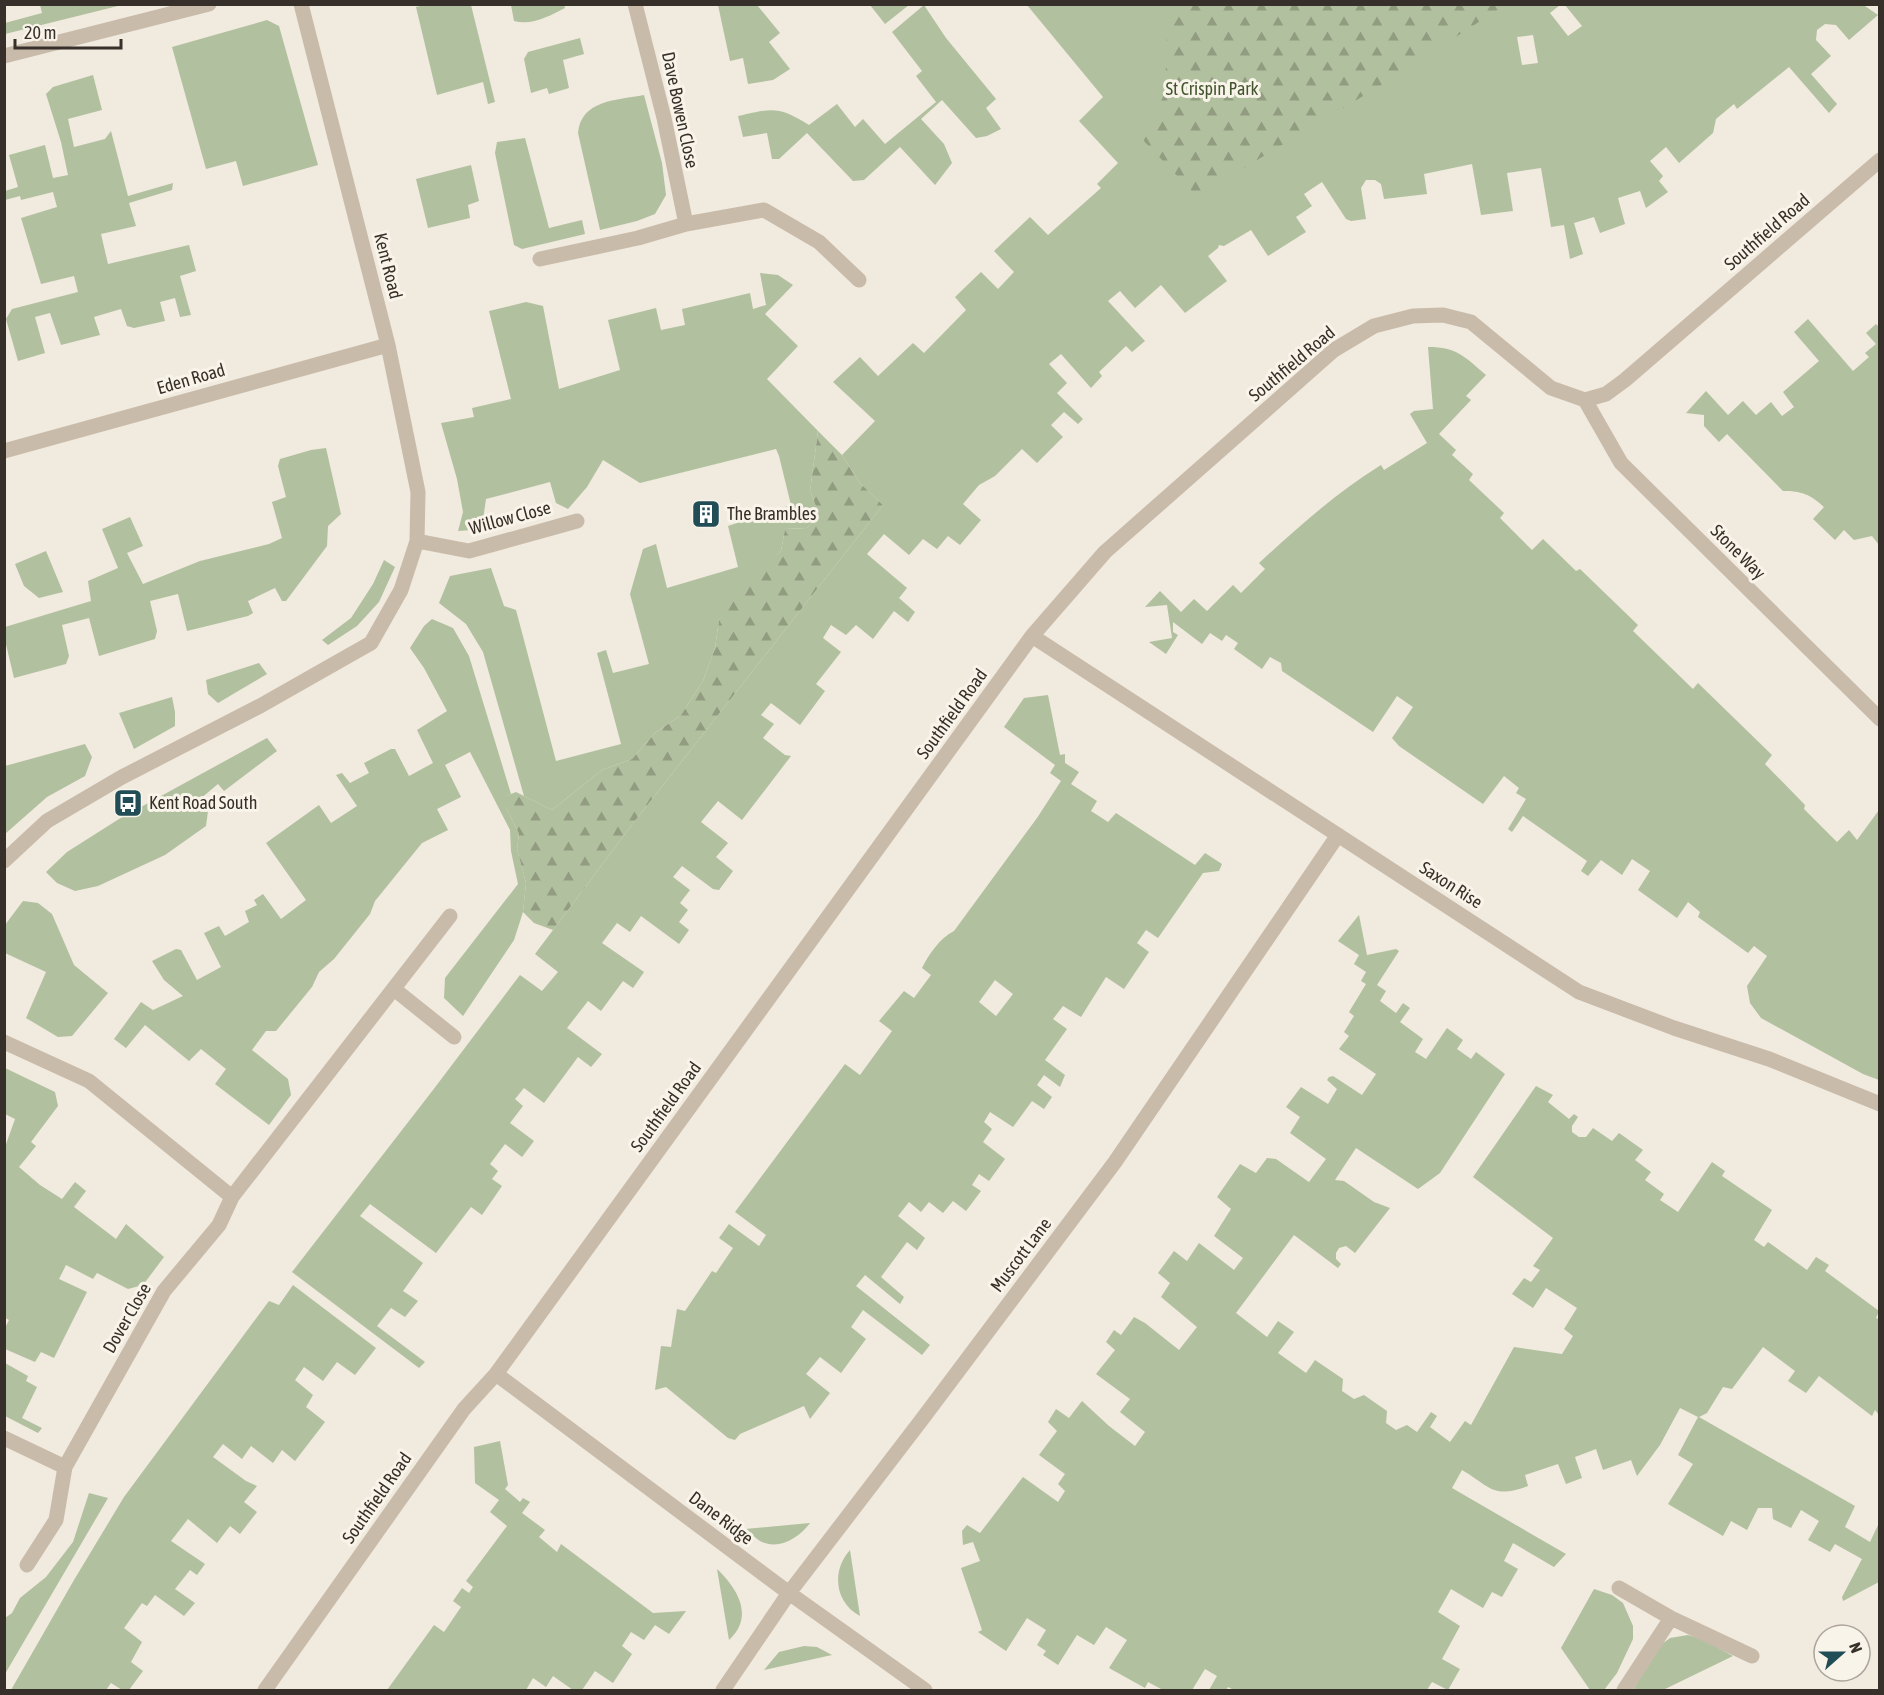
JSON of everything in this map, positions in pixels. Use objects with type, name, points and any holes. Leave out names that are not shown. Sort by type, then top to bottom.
[{"type":"street","points":[[4,56],[209,4]]},
{"type":"street","name":"Kent Road","points":[[301,4],[388,345],[418,492],[417,541]]},
{"type":"street","name":"Dave Bowen Close","points":[[635,4],[664,118],[686,224]]},
{"type":"street","name":"Southfield Road","points":[[265,1690],[464,1409],[496,1374],[1032,636],[1105,552],[1334,350],[1374,326],[1413,316],[1443,315],[1471,322],[1551,388],[1585,400],[1606,394],[1626,381],[1880,160]]},
{"type":"street","points":[[540,259],[638,238],[686,224],[764,210],[819,242],[859,280]]},
{"type":"street","name":"Eden Road","points":[[4,451],[388,345]]},
{"type":"street","name":"Stone Way","points":[[1585,400],[1621,464],[1880,719]]},
{"type":"street","name":"Willow Close","points":[[417,541],[469,550],[577,521]]},
{"type":"street","points":[[4,861],[56,816],[122,777],[260,706],[371,643],[401,590],[417,541]]},
{"type":"street","name":"Saxon Rise","points":[[1032,636],[1579,992],[1674,1029],[1769,1059],[1880,1104]]},
{"type":"street","name":"Muscott Lane","points":[[723,1690],[789,1593],[1115,1162],[1338,835]]},
{"type":"street","name":"Dover Close","points":[[27,1565],[56,1520],[65,1467],[164,1291],[219,1225],[232,1197],[450,916]]},
{"type":"street","points":[[394,989],[454,1037]]},
{"type":"street","points":[[4,1042],[89,1081],[232,1197]]},
{"type":"street","name":"Dane Ridge","points":[[496,1374],[789,1593],[925,1690]]},
{"type":"street","points":[[4,1438],[65,1467]]},
{"type":"street","points":[[1620,1588],[1671,1618],[1752,1656]]},
{"type":"street","points":[[1624,1690],[1671,1618]]},
{"type":"green space","points":[[40,4],[122,5],[5,34],[5,23],[42,13]]},
{"type":"green space","points":[[429,4],[471,5],[495,102],[488,104],[483,82],[437,95],[416,7]]},
{"type":"green space","name":"St Crispin Park","points":[[1177,4],[1505,5],[1388,81],[1244,168],[1201,201],[1142,139],[1165,93],[1167,36]]},
{"type":"green space","points":[[1862,4],[1878,15],[1849,40],[1836,25],[1825,24],[1817,30],[1816,40],[1831,56],[1811,74],[1837,104],[1829,113],[1789,67],[1737,109],[1734,104],[1716,119],[1713,133],[1679,163],[1666,147],[1650,161],[1663,176],[1659,181],[1668,192],[1646,208],[1640,191],[1618,198],[1625,224],[1600,233],[1594,217],[1574,223],[1583,254],[1570,259],[1564,225],[1551,227],[1541,168],[1507,173],[1513,211],[1481,215],[1472,164],[1424,174],[1427,194],[1384,199],[1381,184],[1375,180],[1366,180],[1361,188],[1366,219],[1351,221],[1346,219],[1322,182],[1304,194],[1312,206],[1296,217],[1306,232],[1268,256],[1251,230],[1224,246],[1219,245],[1208,256],[1227,281],[1185,313],[1161,285],[1135,308],[1120,291],[1108,301],[1145,341],[1132,352],[1126,346],[1099,372],[1102,376],[1091,388],[1061,354],[1049,364],[1067,383],[1057,393],[1083,419],[1078,424],[1064,412],[1051,425],[1063,437],[1037,463],[1022,449],[995,476],[979,485],[963,504],[981,520],[960,545],[948,536],[937,549],[923,539],[909,555],[884,534],[867,554],[907,588],[899,598],[915,612],[908,622],[894,611],[873,639],[856,625],[846,635],[831,625],[823,638],[841,652],[816,684],[825,691],[800,725],[771,703],[761,715],[774,724],[763,738],[785,755],[791,756],[742,820],[718,801],[701,822],[728,843],[716,857],[733,871],[719,890],[713,889],[682,866],[673,877],[690,890],[680,903],[688,910],[679,922],[689,930],[679,944],[641,916],[630,932],[617,923],[602,943],[644,972],[633,988],[623,981],[601,1011],[588,1001],[567,1028],[602,1054],[591,1067],[578,1057],[544,1103],[524,1088],[515,1099],[523,1106],[510,1123],[534,1141],[522,1157],[505,1144],[490,1164],[498,1171],[492,1179],[502,1186],[482,1215],[471,1207],[436,1253],[370,1204],[360,1216],[423,1263],[403,1291],[418,1301],[405,1317],[391,1308],[377,1326],[425,1362],[419,1368],[292,1272],[520,975],[542,991],[558,972],[535,954],[631,826],[883,505],[860,483],[842,455],[875,421],[833,382],[860,357],[878,376],[913,343],[924,353],[966,310],[955,297],[981,272],[998,289],[1014,272],[994,251],[1030,217],[1048,235],[1101,188],[1097,184],[1118,163],[1079,121],[1103,97],[1027,5],[1560,5],[1550,13],[1568,36],[1582,26],[1565,5]],"holes":[[[1533,35],[1538,63],[1522,65],[1517,37]]]},
{"type":"green space","points":[[511,5],[564,5],[565,8],[540,19],[521,22],[514,21]]},
{"type":"green space","points":[[718,5],[757,5],[780,33],[769,42],[790,69],[773,80],[748,84],[743,58],[730,61]]},
{"type":"green space","points":[[870,5],[909,5],[885,24]]},
{"type":"green space","points":[[924,5],[946,38],[996,99],[986,108],[1001,129],[987,136],[976,138],[942,100],[921,119],[944,144],[952,163],[935,185],[900,147],[864,180],[853,181],[807,133],[779,159],[772,159],[767,133],[743,137],[738,116],[775,110],[790,114],[809,125],[837,104],[855,127],[863,119],[885,144],[936,102],[916,76],[922,71],[892,32]]},
{"type":"green space","points":[[267,20],[279,26],[318,165],[243,186],[236,161],[206,169],[172,47]]},
{"type":"green space","points":[[580,38],[584,54],[563,60],[569,88],[549,94],[547,88],[531,93],[524,59],[528,52]]},
{"type":"green space","points":[[93,75],[102,110],[68,119],[74,147],[105,139],[111,131],[128,196],[173,183],[172,190],[129,203],[136,226],[101,234],[108,264],[189,245],[196,271],[180,276],[191,315],[180,317],[175,298],[160,302],[165,321],[134,328],[127,326],[121,309],[94,317],[100,335],[61,345],[50,313],[35,317],[45,353],[18,361],[6,319],[12,309],[78,292],[74,276],[41,284],[21,218],[57,207],[53,192],[21,200],[20,196],[5,200],[5,191],[18,187],[9,155],[45,145],[53,178],[68,175],[61,142],[46,94],[53,87]]},
{"type":"green space","points":[[644,95],[662,163],[666,195],[655,214],[600,230],[578,133],[581,122],[593,108],[602,104]]},
{"type":"green space","points":[[525,138],[549,228],[582,220],[585,234],[522,249],[514,245],[495,153],[497,142]]},
{"type":"green space","points":[[471,165],[479,201],[468,205],[470,218],[428,228],[416,179]]},
{"type":"green space","points":[[760,273],[778,275],[793,285],[765,314],[798,346],[767,379],[818,431],[810,491],[819,514],[807,528],[785,529],[781,551],[719,620],[715,648],[703,681],[681,715],[655,733],[632,759],[602,770],[552,810],[524,796],[483,652],[466,624],[439,603],[450,576],[491,568],[504,606],[516,610],[556,761],[621,744],[597,653],[606,650],[613,673],[649,664],[630,594],[643,549],[656,544],[667,588],[738,567],[728,526],[791,505],[779,456],[776,449],[640,483],[603,460],[587,487],[568,509],[556,503],[550,482],[486,499],[485,529],[458,531],[463,512],[457,479],[441,423],[474,417],[472,408],[511,399],[489,311],[526,302],[543,306],[559,389],[620,370],[608,320],[656,308],[661,330],[685,325],[682,309],[750,293],[753,309],[766,305]]},
{"type":"green space","points":[[1808,319],[1853,371],[1869,357],[1865,353],[1876,344],[1866,333],[1876,324],[1879,327],[1879,545],[1872,536],[1854,540],[1844,530],[1835,540],[1813,519],[1824,507],[1805,494],[1783,491],[1727,434],[1719,442],[1704,426],[1704,415],[1686,413],[1706,391],[1728,415],[1743,401],[1756,415],[1771,402],[1782,416],[1794,407],[1783,392],[1819,361],[1794,332]]},
{"type":"green space","points":[[1428,347],[1454,351],[1486,375],[1466,396],[1471,400],[1439,434],[1456,450],[1452,455],[1473,474],[1469,480],[1504,513],[1500,518],[1532,550],[1543,539],[1576,571],[1580,569],[1638,625],[1633,631],[1693,689],[1698,683],[1772,755],[1765,764],[1805,805],[1804,809],[1837,842],[1849,830],[1857,840],[1879,810],[1879,1080],[1863,1074],[1761,1018],[1750,1003],[1747,986],[1767,956],[1754,946],[1748,953],[1698,917],[1700,912],[1688,902],[1677,918],[1638,890],[1650,871],[1632,859],[1622,875],[1601,860],[1588,876],[1581,871],[1587,861],[1523,816],[1512,832],[1508,829],[1526,799],[1516,793],[1519,788],[1504,776],[1483,804],[1399,746],[1392,738],[1413,707],[1397,696],[1373,732],[1282,671],[1281,663],[1270,657],[1262,669],[1234,649],[1238,643],[1226,635],[1222,641],[1210,633],[1202,644],[1173,622],[1173,632],[1178,635],[1166,654],[1149,642],[1172,638],[1167,605],[1145,607],[1160,591],[1181,612],[1194,599],[1207,611],[1233,585],[1241,593],[1265,569],[1259,563],[1317,511],[1381,465],[1384,470],[1427,443],[1410,414],[1414,411],[1433,409]]},
{"type":"green space","points":[[818,431],[842,455],[860,483],[883,505],[631,826],[553,930],[534,923],[523,912],[526,883],[517,849],[519,834],[506,807],[506,796],[516,792],[552,810],[602,770],[632,759],[655,733],[681,715],[703,681],[715,648],[719,620],[733,601],[781,551],[785,529],[807,528],[819,514],[810,491]]},
{"type":"green space","points":[[326,448],[341,514],[328,526],[327,546],[286,601],[282,601],[275,588],[248,601],[253,613],[248,616],[187,631],[178,594],[150,601],[157,631],[155,639],[99,656],[89,618],[62,625],[69,656],[66,664],[14,678],[5,640],[5,627],[91,601],[88,581],[118,568],[102,529],[130,517],[143,546],[127,553],[143,584],[200,561],[269,544],[282,538],[272,502],[286,497],[278,466],[280,459]]},
{"type":"green space","points":[[46,551],[63,592],[39,598],[24,586],[15,564]]},
{"type":"green space","points":[[384,560],[395,567],[379,602],[357,626],[328,645],[322,640],[351,618],[373,584]]},
{"type":"green space","points":[[432,619],[453,628],[469,656],[511,794],[506,796],[506,807],[519,834],[517,849],[526,883],[523,912],[514,940],[463,1016],[444,998],[445,978],[518,884],[511,851],[510,830],[470,752],[445,765],[461,797],[437,809],[448,830],[422,843],[375,901],[370,914],[334,959],[319,972],[312,987],[276,1031],[266,1031],[252,1050],[288,1079],[291,1095],[269,1125],[215,1084],[226,1069],[201,1049],[189,1061],[145,1025],[126,1048],[114,1039],[141,1002],[153,1010],[183,996],[164,980],[152,961],[176,949],[181,950],[197,980],[221,967],[204,933],[219,926],[225,936],[249,922],[245,911],[257,905],[254,900],[263,894],[281,919],[306,900],[266,843],[319,805],[331,823],[357,806],[336,775],[342,773],[350,783],[369,773],[364,763],[391,749],[395,749],[409,776],[433,763],[417,730],[447,711],[424,668],[410,648],[424,626]]},
{"type":"green space","points":[[259,663],[267,674],[218,703],[208,694],[206,680]]},
{"type":"green space","points":[[1048,695],[1060,755],[1065,754],[1065,763],[1079,772],[1071,784],[1097,801],[1091,811],[1108,822],[1116,813],[1195,865],[1205,853],[1222,864],[1219,871],[1203,873],[1158,938],[1146,930],[1137,943],[1149,952],[1124,989],[1106,977],[1081,1017],[1063,1006],[1053,1019],[1067,1029],[1045,1060],[1065,1075],[1060,1087],[1044,1075],[1037,1085],[1052,1097],[1044,1109],[1032,1101],[1013,1127],[990,1112],[984,1122],[992,1129],[983,1142],[1005,1159],[989,1181],[979,1174],[972,1185],[981,1191],[966,1211],[953,1201],[943,1213],[929,1202],[921,1212],[909,1202],[898,1216],[925,1238],[917,1250],[907,1242],[881,1277],[904,1297],[900,1304],[865,1275],[856,1286],[930,1345],[922,1355],[863,1310],[851,1327],[866,1339],[841,1373],[820,1357],[806,1374],[830,1393],[810,1419],[804,1406],[740,1434],[735,1440],[728,1438],[666,1387],[655,1390],[661,1346],[671,1347],[677,1309],[685,1311],[712,1271],[716,1273],[733,1248],[719,1238],[729,1224],[759,1246],[766,1235],[735,1212],[845,1064],[860,1075],[892,1031],[879,1021],[904,991],[914,998],[931,975],[922,968],[932,952],[944,938],[954,931],[1037,818],[1061,781],[1050,773],[1055,765],[1004,727],[1024,698]],"holes":[[[995,980],[1013,994],[996,1016],[979,1002]]]},
{"type":"green space","points":[[172,697],[175,726],[134,749],[119,713]]},
{"type":"green space","points":[[267,738],[277,751],[224,791],[218,784],[200,799],[208,811],[206,826],[165,855],[98,886],[75,891],[57,883],[46,872],[67,852],[119,819]]},
{"type":"green space","points":[[85,744],[92,757],[85,776],[47,797],[5,834],[5,766]]},
{"type":"green space","points":[[23,901],[38,903],[52,914],[74,965],[108,993],[72,1036],[58,1037],[26,1018],[46,972],[5,953],[5,925]]},
{"type":"green space","points":[[1359,915],[1367,955],[1396,949],[1399,951],[1377,985],[1386,991],[1380,1001],[1396,1013],[1403,1003],[1410,1008],[1400,1022],[1423,1039],[1415,1052],[1426,1059],[1447,1028],[1463,1040],[1457,1049],[1471,1059],[1476,1052],[1505,1074],[1440,1173],[1418,1189],[1356,1148],[1335,1180],[1344,1181],[1374,1202],[1390,1208],[1355,1253],[1346,1246],[1339,1248],[1336,1259],[1341,1264],[1338,1268],[1294,1235],[1236,1313],[1267,1337],[1278,1321],[1294,1332],[1278,1353],[1306,1373],[1315,1360],[1343,1379],[1342,1391],[1354,1399],[1364,1395],[1387,1411],[1386,1423],[1396,1430],[1407,1425],[1417,1432],[1431,1412],[1437,1416],[1430,1427],[1450,1442],[1465,1421],[1471,1425],[1514,1347],[1562,1354],[1573,1336],[1564,1329],[1577,1308],[1546,1288],[1533,1308],[1512,1294],[1524,1278],[1531,1282],[1540,1270],[1533,1266],[1553,1238],[1473,1177],[1536,1086],[1553,1095],[1548,1102],[1569,1119],[1574,1114],[1578,1117],[1572,1126],[1572,1132],[1579,1137],[1586,1137],[1593,1128],[1612,1141],[1619,1133],[1643,1150],[1635,1160],[1651,1172],[1645,1180],[1664,1194],[1660,1200],[1678,1212],[1712,1162],[1725,1171],[1722,1176],[1772,1210],[1754,1240],[1764,1247],[1768,1242],[1807,1270],[1816,1257],[1829,1265],[1825,1271],[1879,1311],[1876,1318],[1880,1320],[1879,1415],[1875,1410],[1872,1416],[1819,1376],[1806,1393],[1788,1381],[1795,1371],[1763,1347],[1732,1389],[1723,1387],[1707,1413],[1699,1417],[1855,1506],[1845,1527],[1870,1542],[1879,1523],[1879,1582],[1843,1601],[1842,1597],[1862,1559],[1835,1544],[1830,1552],[1808,1540],[1819,1521],[1801,1510],[1791,1528],[1773,1519],[1772,1508],[1758,1508],[1747,1530],[1731,1521],[1723,1536],[1668,1504],[1693,1464],[1678,1455],[1698,1417],[1680,1408],[1660,1445],[1637,1476],[1631,1460],[1603,1470],[1596,1449],[1575,1457],[1582,1478],[1566,1484],[1558,1464],[1525,1475],[1528,1486],[1507,1491],[1492,1489],[1462,1470],[1452,1488],[1566,1554],[1554,1567],[1513,1543],[1504,1561],[1518,1569],[1502,1597],[1492,1592],[1483,1608],[1451,1589],[1438,1612],[1460,1626],[1442,1659],[1460,1669],[1448,1690],[1432,1682],[1427,1690],[1234,1690],[1228,1687],[1226,1690],[1209,1690],[1217,1676],[1205,1669],[1192,1690],[1163,1690],[1148,1682],[1145,1688],[1109,1668],[1127,1640],[1106,1627],[1094,1645],[1077,1635],[1058,1665],[1043,1655],[1046,1651],[1037,1645],[1046,1630],[1027,1618],[1006,1651],[978,1632],[982,1630],[961,1568],[980,1561],[973,1542],[963,1545],[962,1531],[967,1525],[980,1533],[1023,1477],[1058,1502],[1065,1491],[1058,1484],[1065,1474],[1039,1455],[1057,1431],[1048,1422],[1056,1409],[1069,1418],[1082,1401],[1135,1446],[1145,1432],[1120,1412],[1130,1399],[1096,1374],[1115,1350],[1106,1342],[1114,1330],[1121,1335],[1134,1317],[1179,1350],[1197,1327],[1161,1297],[1170,1283],[1158,1273],[1174,1251],[1187,1261],[1199,1243],[1234,1270],[1243,1258],[1214,1236],[1231,1209],[1217,1197],[1240,1164],[1256,1173],[1267,1158],[1276,1159],[1309,1182],[1326,1159],[1290,1133],[1300,1117],[1286,1107],[1301,1087],[1328,1104],[1337,1089],[1327,1080],[1333,1076],[1362,1095],[1376,1074],[1339,1049],[1349,1036],[1344,1032],[1354,1016],[1349,1012],[1366,984],[1361,981],[1366,972],[1354,964],[1359,955],[1338,941]]},
{"type":"green space","points":[[5,1068],[55,1092],[58,1106],[31,1142],[36,1146],[19,1167],[40,1185],[62,1199],[75,1182],[86,1191],[74,1207],[116,1239],[126,1224],[164,1257],[143,1285],[128,1289],[97,1273],[93,1279],[66,1265],[59,1279],[87,1292],[54,1358],[41,1352],[35,1362],[5,1349],[5,1328],[9,1320],[4,1317],[5,1147],[15,1119],[5,1114]]},
{"type":"green space","points":[[293,1285],[376,1348],[355,1375],[337,1362],[323,1381],[304,1367],[295,1380],[313,1395],[306,1407],[325,1422],[295,1461],[282,1450],[273,1463],[251,1446],[242,1459],[223,1444],[213,1457],[246,1481],[257,1486],[244,1502],[257,1512],[240,1534],[230,1526],[217,1543],[188,1519],[171,1541],[205,1564],[197,1575],[190,1570],[175,1589],[195,1603],[184,1616],[155,1595],[147,1606],[142,1603],[124,1628],[142,1642],[131,1662],[143,1671],[129,1690],[122,1690],[111,1683],[106,1690],[11,1690],[124,1497],[269,1301],[279,1305]]},
{"type":"green space","points":[[5,1363],[28,1376],[26,1381],[37,1387],[22,1418],[42,1428],[38,1433],[5,1416]]},
{"type":"green space","points":[[500,1441],[508,1485],[505,1489],[520,1502],[523,1498],[530,1502],[522,1513],[545,1530],[539,1537],[557,1552],[561,1544],[653,1613],[686,1611],[669,1634],[655,1625],[644,1640],[631,1632],[622,1646],[632,1654],[613,1683],[595,1671],[582,1690],[573,1690],[553,1676],[546,1687],[533,1678],[526,1690],[387,1690],[434,1625],[444,1632],[461,1607],[453,1601],[462,1588],[469,1593],[473,1587],[466,1581],[507,1526],[490,1512],[499,1500],[475,1483],[474,1447]]},
{"type":"green space","points":[[89,1493],[108,1498],[5,1674],[5,1618],[12,1613],[20,1598],[46,1577],[73,1542]]},
{"type":"green space","points":[[810,1523],[795,1537],[774,1544],[760,1541],[745,1529]]},
{"type":"green space","points":[[850,1550],[860,1616],[845,1603],[838,1586],[840,1567]]},
{"type":"green space","points":[[717,1569],[736,1593],[742,1612],[737,1631],[729,1640]]},
{"type":"green space","points":[[1594,1589],[1612,1595],[1623,1603],[1633,1626],[1633,1639],[1617,1673],[1604,1690],[1590,1690],[1561,1648]]},
{"type":"green space","points":[[1688,1635],[1702,1639],[1733,1656],[1663,1690],[1635,1690],[1634,1688],[1662,1644],[1670,1638]]},
{"type":"green space","points":[[804,1646],[817,1647],[832,1655],[764,1670],[779,1652]]},
{"type":"place","name":"The Brambles","points":[[706,514]]},
{"type":"place","name":"Kent Road South","points":[[128,803]]}]
